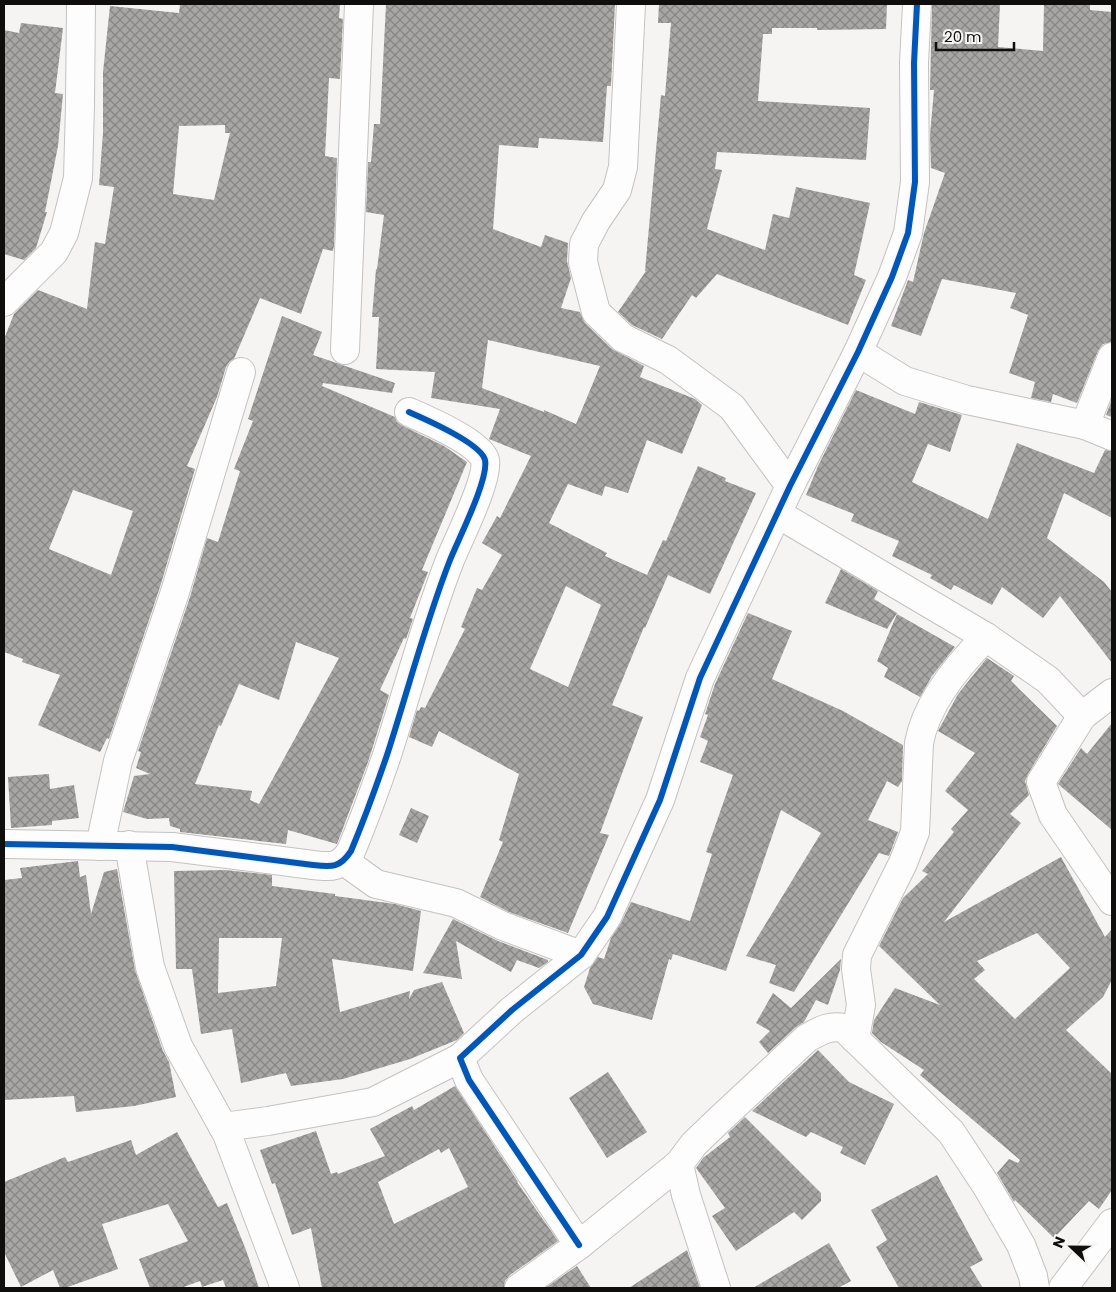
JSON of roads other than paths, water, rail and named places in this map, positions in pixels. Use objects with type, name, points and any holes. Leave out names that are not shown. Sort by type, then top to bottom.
[{"type":"street","points":[[4,302],[54,252],[64,233],[78,178],[81,4]]},
{"type":"street","points":[[345,350],[359,4]]},
{"type":"street","points":[[631,4],[624,167],[617,190],[596,221],[584,244],[583,262],[596,312],[623,338],[668,360],[732,406],[790,486]]},
{"type":"street","points":[[223,1126],[268,1121],[373,1102],[460,1058],[512,1010],[580,955],[607,917],[660,800],[700,678],[790,486],[858,352],[892,277],[908,233],[915,182],[914,63],[917,4]]},
{"type":"street","points":[[858,352],[905,381],[967,400],[1085,425],[1112,436]]},
{"type":"street","points":[[1085,425],[1112,358]]},
{"type":"street","points":[[100,846],[118,761],[175,592],[240,372]]},
{"type":"street","points":[[4,844],[182,848],[313,866],[332,866],[344,861],[351,851],[380,774],[430,617],[481,485],[484,471],[485,460],[479,451],[449,430],[409,412]]},
{"type":"street","points":[[778,514],[986,637],[1048,680],[1082,716]]},
{"type":"street","points":[[856,1039],[861,1005],[856,969],[857,955],[903,863],[915,832],[921,729],[946,683],[986,637]]},
{"type":"street","points":[[1112,693],[1082,716],[1041,782],[1053,815],[1112,901]]},
{"type":"street","points":[[129,846],[150,967],[178,1046],[227,1134],[285,1288]]},
{"type":"street","points":[[344,861],[376,884],[456,903],[503,926],[580,955]]},
{"type":"street","points":[[519,1288],[579,1246],[679,1164],[694,1144],[807,1038],[833,1026],[844,1028],[951,1132],[986,1185],[1021,1245],[1033,1276],[1035,1288]]},
{"type":"street","points":[[460,1058],[469,1080],[579,1246]]},
{"type":"street","points":[[679,1164],[686,1195],[716,1288]]},
{"type":"street","points":[[1063,1288],[1112,1225]]}]
